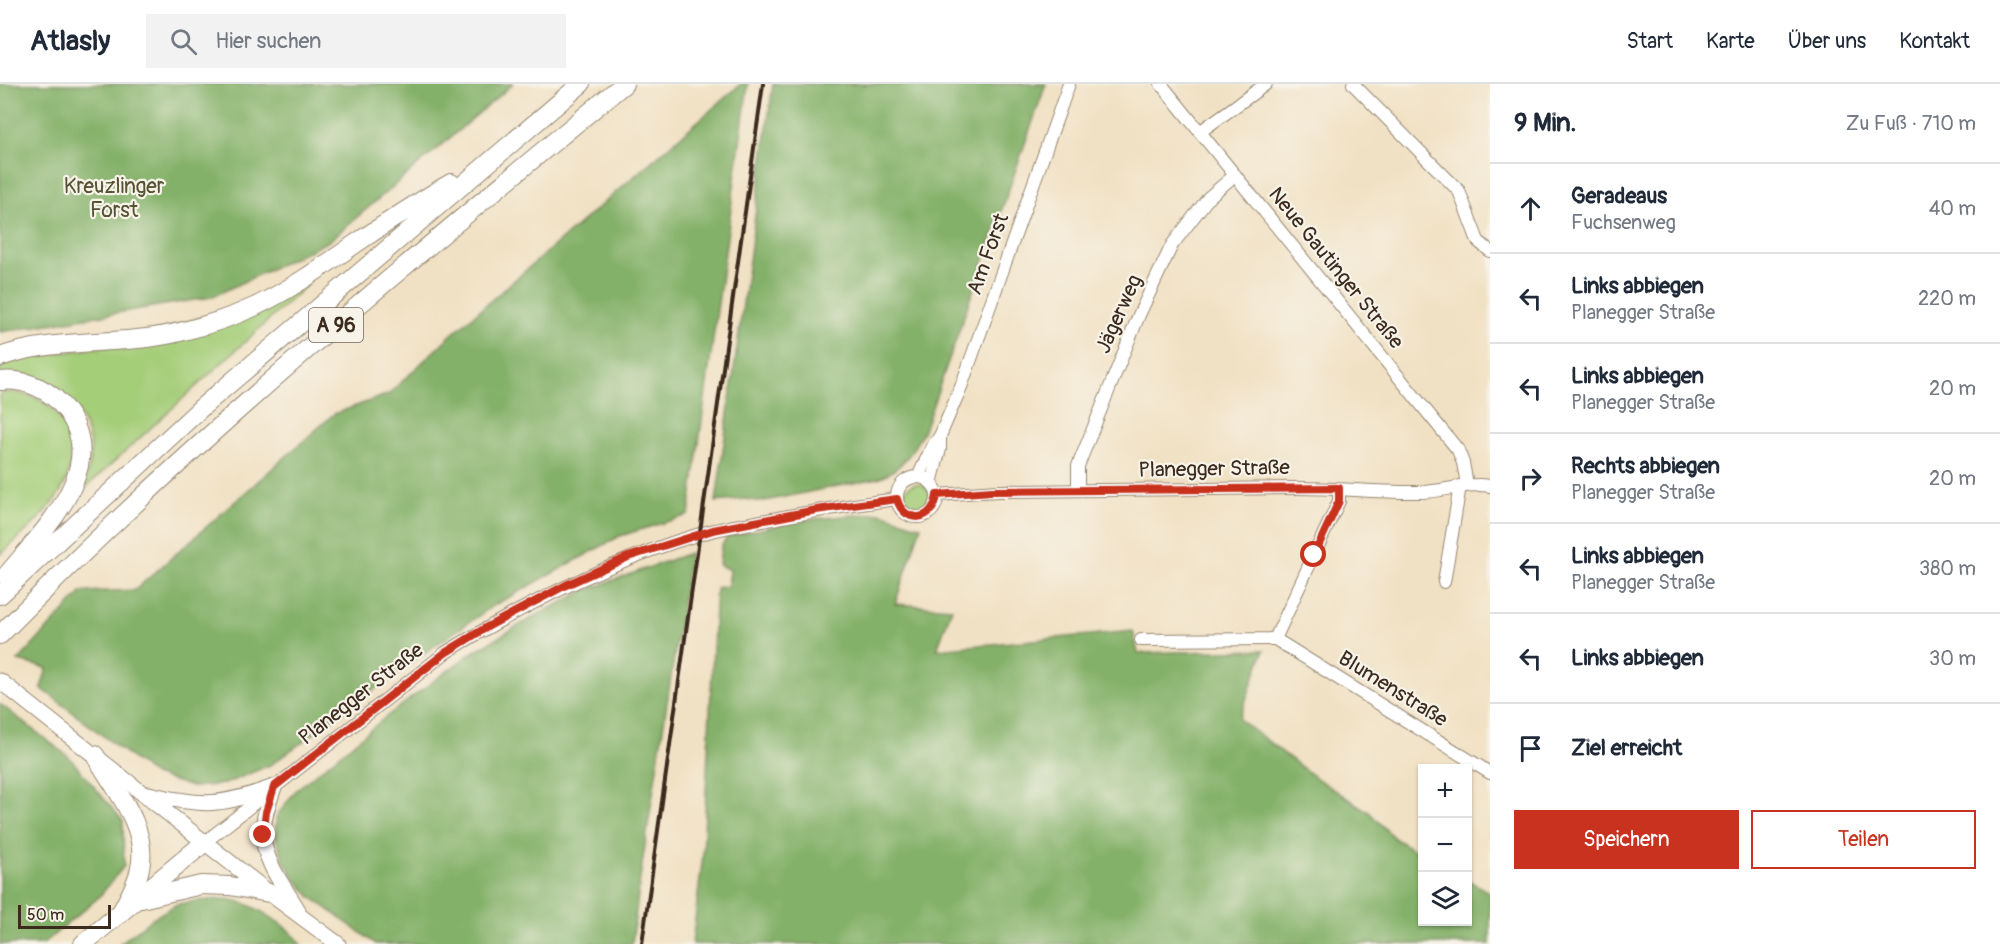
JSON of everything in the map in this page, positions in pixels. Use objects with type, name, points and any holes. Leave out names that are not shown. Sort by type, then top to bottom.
[{"type":"highway","name":"A 96","points":[[0,594],[201,408],[581,84]]},
{"type":"highway","name":"A 96","points":[[0,635],[58,577],[261,388],[624,84]]},
{"type":"highway","points":[[0,357],[23,349],[146,339],[179,333],[253,307],[292,286],[498,153]]},
{"type":"highway","points":[[0,381],[18,381],[32,385],[56,399],[65,409],[76,429],[81,453],[75,480],[63,505],[0,584]]},
{"type":"highway","points":[[95,755],[135,822],[141,839],[142,854],[139,874],[120,914]]},
{"type":"highway","points":[[83,944],[206,842]]},
{"type":"highway","points":[[136,900],[201,885],[230,886],[269,893]]},
{"type":"main road","points":[[0,681],[269,893],[338,944]]},
{"type":"main road","points":[[141,792],[204,804],[235,801],[274,787]]},
{"type":"main road","points":[[274,787],[264,824],[263,835],[266,850],[278,876],[303,918]]},
{"type":"street","name":"Am Forst","points":[[918,477],[932,447],[940,436],[961,387],[1069,84]]},
{"type":"street","name":"Neue Gautinger Straße","points":[[1161,84],[1458,450],[1463,463],[1463,485]]},
{"type":"street","points":[[1201,131],[1266,84]]},
{"type":"street","points":[[1353,84],[1459,191],[1478,241],[1490,251]]},
{"type":"street","name":"Jägerweg","points":[[1078,490],[1077,466],[1139,315],[1172,245],[1209,197],[1235,175]]},
{"type":"street","name":"Am Forst","points":[[931,483],[940,450],[940,436]]},
{"type":"street","points":[[918,477],[931,483],[937,495],[931,512],[919,517],[907,515],[897,499],[897,492],[904,482],[918,477]]},
{"type":"street","points":[[1444,582],[1463,485]]},
{"type":"street","name":"Planegger Straße","points":[[937,495],[992,491],[1339,488],[1419,492],[1437,491],[1463,485],[1490,486]]},
{"type":"street","points":[[1141,640],[1275,639],[1339,501],[1339,488]]},
{"type":"street","name":"Planegger Straße","points":[[206,842],[445,653],[528,604],[628,557],[713,530],[816,510],[897,499]]},
{"type":"street","name":"Blumenstraße","points":[[1275,639],[1490,773]]},
{"type":"green space","name":"Kreuzlinger Forst","points":[[0,84],[513,84],[329,241],[212,297],[0,332]]},
{"type":"green space","points":[[741,84],[748,84],[689,515],[620,536],[493,606],[272,764],[225,784],[193,787],[154,775],[41,688],[47,668],[18,661],[82,592],[135,590],[334,414],[389,394],[451,335]]},
{"type":"green space","points":[[773,84],[1046,84],[924,430],[906,459],[894,470],[878,478],[760,502],[746,499],[716,502]]},
{"type":"green space","points":[[309,283],[83,490],[89,467],[90,444],[83,422],[70,402],[44,380],[25,375],[0,375],[0,366],[16,359],[111,346]]},
{"type":"green space","points":[[10,392],[33,397],[48,406],[60,418],[71,446],[71,461],[60,492],[50,506],[0,555],[0,393]]},
{"type":"green space","points":[[917,484],[926,488],[930,497],[926,506],[917,510],[908,506],[904,497],[908,488]]},
{"type":"green space","points":[[879,513],[921,526],[895,604],[952,608],[937,649],[1133,631],[1138,653],[1264,650],[1239,719],[1313,776],[1369,812],[1394,838],[1418,853],[1418,926],[1472,926],[1472,882],[1490,893],[1490,944],[692,944],[703,855],[716,588],[728,586],[730,570],[719,565],[721,547],[727,537],[801,520]]},
{"type":"green space","points":[[690,553],[632,944],[376,944],[311,897],[296,880],[283,860],[276,837],[276,817],[296,790],[387,716],[473,652],[586,590]]},
{"type":"green space","points":[[0,704],[69,757],[123,821],[124,866],[99,897],[43,944],[0,944]]},
{"type":"green space","points":[[230,899],[251,906],[280,924],[301,944],[119,944],[153,918],[177,904]]},
{"type":"railway","points":[[642,944],[763,84]]},
{"type":"route","points":[[263,835],[266,812],[274,787],[445,653],[487,627],[566,585],[628,557],[713,530],[816,510],[897,499],[898,505],[907,515],[919,517],[931,512],[937,495],[992,491],[1339,488],[1339,501],[1314,555]]}]
